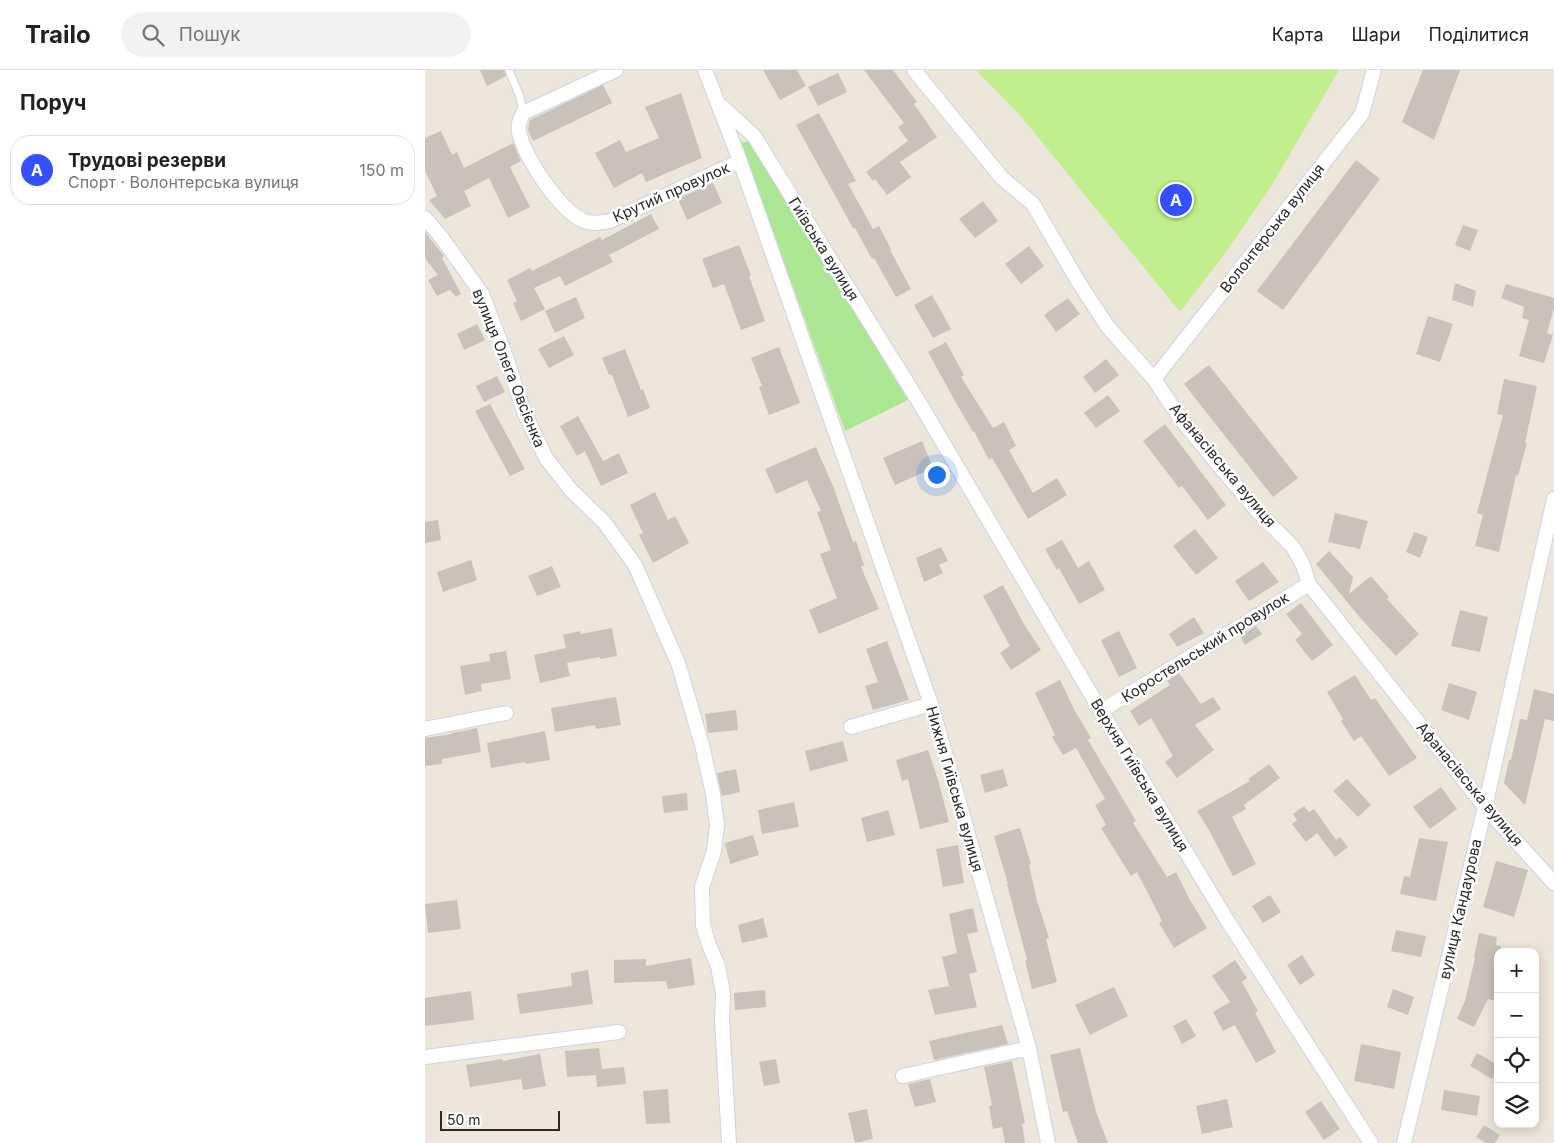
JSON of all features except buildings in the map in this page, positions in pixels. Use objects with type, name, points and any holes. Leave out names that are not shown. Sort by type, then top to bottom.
[{"type":"street","points":[[523,113],[616,70]]},
{"type":"street","name":"Гиївська вулиця","points":[[705,70],[740,162],[839,443]]},
{"type":"street","name":"Афанасівська вулиця","points":[[914,70],[1002,178],[1033,204],[1079,283],[1108,327],[1154,379],[1182,421],[1258,512],[1293,547],[1303,565],[1309,584],[1485,807],[1554,883]]},
{"type":"street","name":"Волонтерська вулиця","points":[[1154,379],[1363,114],[1374,70]]},
{"type":"street","name":"Гиївська вулиця","points":[[719,104],[754,136],[919,402]]},
{"type":"street","name":"Крутий провулок","points":[[523,113],[519,122],[519,132],[536,169],[565,208],[583,221],[595,223],[610,221],[740,162]]},
{"type":"street","name":"вулиця Олега Овсієнка","points":[[425,218],[442,238],[482,294],[505,354],[524,412],[546,458],[570,489],[604,522],[635,565],[678,664],[702,745],[713,794],[717,825],[714,850],[702,887],[703,925],[718,966],[723,993],[722,1020],[729,1143]]},
{"type":"street","name":"Верхня Гиївська вулиця","points":[[919,402],[1227,920],[1371,1143]]},
{"type":"street","name":"Нижня Гиївська вулиця","points":[[839,443],[931,704],[1029,1048],[1048,1143]]},
{"type":"street","name":"вулиця Кандаурова","points":[[1404,1143],[1485,807],[1554,499]]},
{"type":"street","name":"Коростельський провулок","points":[[1101,711],[1309,584]]},
{"type":"street","points":[[851,727],[931,704]]},
{"type":"street","points":[[425,729],[506,713]]},
{"type":"street","points":[[425,1056],[619,1032]]},
{"type":"street","points":[[903,1076],[1029,1048]]},
{"type":"lane","name":"Крутий провулок","points":[[509,70],[520,97],[523,113]]},
{"type":"green space","points":[[976,70],[1339,70],[1272,185],[1226,252],[1180,312],[1019,114]]},
{"type":"green space","points":[[741,142],[750,142],[908,400],[845,431]]},
{"type":"place","name":"Трудові резерви","points":[[1176,200]]}]
